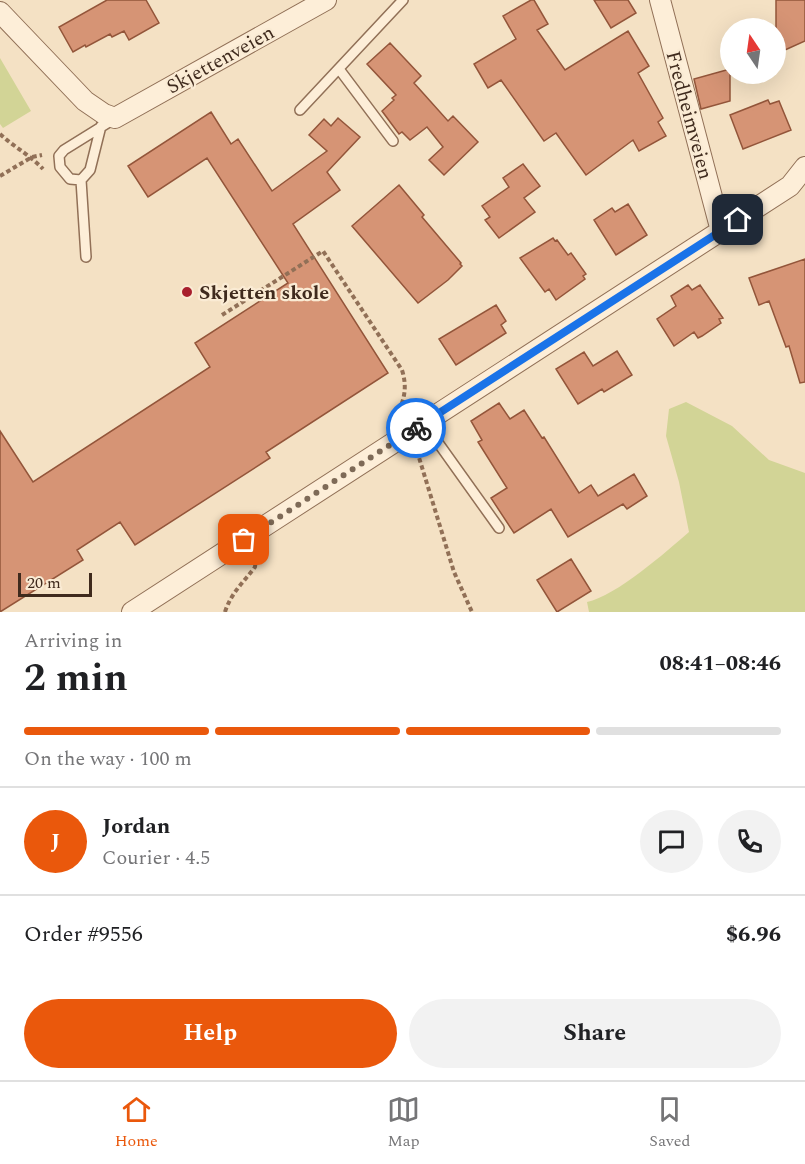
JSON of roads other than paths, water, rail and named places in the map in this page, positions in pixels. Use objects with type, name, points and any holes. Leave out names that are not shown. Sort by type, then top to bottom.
[{"type":"street","name":"Skjettenveien","points":[[108,122],[326,0]]},
{"type":"street","name":"Fredheimveien","points":[[660,0],[721,231]]},
{"type":"street","points":[[0,12],[85,101],[104,114],[108,122]]},
{"type":"street","points":[[145,609],[417,427],[790,186],[805,167]]},
{"type":"lane","points":[[300,110],[403,0]]},
{"type":"lane","points":[[339,69],[393,141]]},
{"type":"lane","name":"Skjettenveien","points":[[81,180],[70,179],[60,167],[59,156],[64,150],[108,122]]},
{"type":"lane","points":[[86,257],[81,180],[90,170],[108,122]]},
{"type":"lane","points":[[417,427],[499,528]]},
{"type":"place","name":"Skjetten skole","points":[[187,292]]}]
